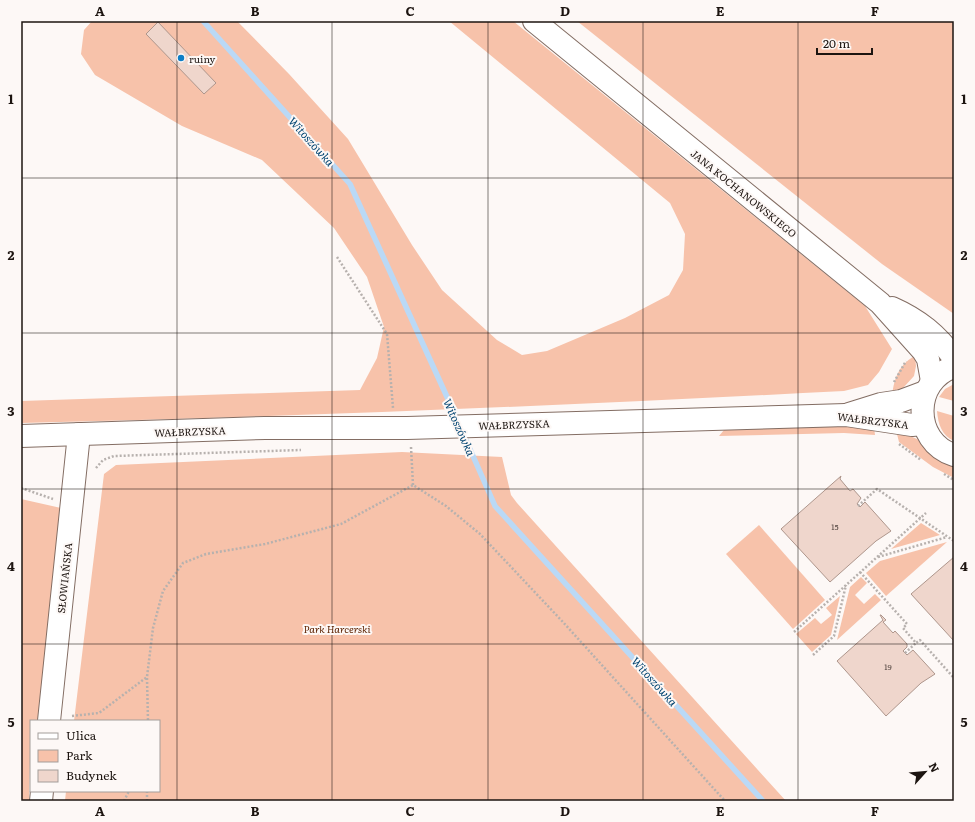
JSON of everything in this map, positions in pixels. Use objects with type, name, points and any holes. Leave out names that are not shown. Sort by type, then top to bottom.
[{"type":"main road","name":"JANA KOCHANOWSKIEGO","points":[[534,21],[880,303],[920,347],[928,359],[929,386]]},
{"type":"main road","points":[[880,303],[908,315],[923,325],[935,334],[954,358]]},
{"type":"main road","points":[[846,415],[881,404],[901,401],[929,386],[940,374],[954,367]]},
{"type":"main road","points":[[929,386],[921,408],[923,424],[936,445],[954,455]]},
{"type":"main road","name":"WAŁBRZYSKA","points":[[21,436],[265,428],[432,428],[507,424],[846,415],[912,425],[923,424]]},
{"type":"main road","name":"SŁOWIAŃSKA","points":[[49,720],[79,434]]},
{"type":"path","points":[[337,256],[387,334],[401,428],[411,444],[412,484]]},
{"type":"path","points":[[93,471],[104,460],[114,456],[302,450]]},
{"type":"path","points":[[148,720],[147,677],[153,628],[163,592],[183,564],[206,554],[265,544],[341,524],[412,484]]},
{"type":"path","points":[[412,484],[446,506],[480,534],[562,621],[725,801]]},
{"type":"path","points":[[21,488],[61,502],[72,502]]},
{"type":"path","points":[[858,506],[877,489],[954,541]]},
{"type":"path","points":[[794,632],[926,513]]},
{"type":"path","points":[[877,557],[947,536]]},
{"type":"path","points":[[860,572],[907,624],[903,628],[916,643]]},
{"type":"path","points":[[813,655],[834,636],[846,585]]},
{"type":"path","points":[[906,653],[920,640],[954,678]]},
{"type":"path","points":[[72,716],[99,713],[147,677]]},
{"type":"path","points":[[124,801],[128,792]]},
{"type":"green space","points":[[92,21],[237,21],[289,74],[348,139],[412,245],[442,290],[497,340],[522,355],[547,351],[625,318],[669,295],[683,270],[685,234],[670,203],[449,21],[513,21],[865,306],[892,349],[879,372],[868,385],[844,391],[433,410],[21,423],[21,401],[360,390],[377,358],[384,327],[367,277],[334,228],[262,160],[182,126],[95,75],[81,54],[84,30]]},
{"type":"green space","points":[[577,21],[954,21],[954,314],[882,264]]},
{"type":"green space","points":[[915,356],[916,366],[914,376],[903,388],[901,401],[892,403],[893,389],[897,376],[904,364]]},
{"type":"green space","points":[[954,384],[954,401],[939,397],[945,389]]},
{"type":"green space","points":[[937,411],[954,416],[954,441],[946,436],[941,429]]},
{"type":"green space","points":[[835,426],[874,427],[875,435],[844,433],[719,436],[724,430],[733,428]]},
{"type":"green space","points":[[896,430],[917,439],[931,452],[954,465],[954,478],[933,467],[899,442]]},
{"type":"green space","name":"Park Harcerski","points":[[402,452],[502,457],[511,495],[517,503],[786,801],[65,801],[66,792],[160,792],[160,720],[74,720],[104,474],[116,465]]},
{"type":"green space","points":[[21,499],[61,508],[39,720],[30,720],[29,801],[21,801]]},
{"type":"green space","points":[[921,523],[940,535],[891,549]]},
{"type":"green space","points":[[759,525],[825,600],[793,629],[726,554]]},
{"type":"green space","points":[[947,542],[886,596],[866,573],[880,561]]},
{"type":"green space","points":[[861,577],[867,583],[855,595],[864,604],[875,594],[881,600],[837,640],[850,587]]},
{"type":"green space","points":[[840,596],[831,635],[812,652],[796,634],[815,618],[821,624],[832,615],[826,608]]},
{"type":"building","name":"ruiny","points":[[158,22],[216,83],[204,94],[146,34]]},
{"type":"building","points":[[841,476],[840,479],[850,491],[853,489],[861,498],[857,504],[860,507],[865,502],[891,531],[876,541],[830,582],[781,529]]},
{"type":"building","points":[[954,557],[954,641],[911,594]]},
{"type":"building","points":[[880,615],[886,620],[883,622],[893,633],[895,631],[907,644],[907,647],[903,651],[907,655],[913,650],[935,674],[921,683],[886,716],[837,661],[883,620]]},
{"type":"waterway","name":"Witoszówka","points":[[203,21],[350,184],[458,421]]},
{"type":"waterway","name":"Witoszówka","points":[[462,431],[495,506],[763,801]]},
{"type":"place","name":"ruiny","points":[[181,58]]}]
